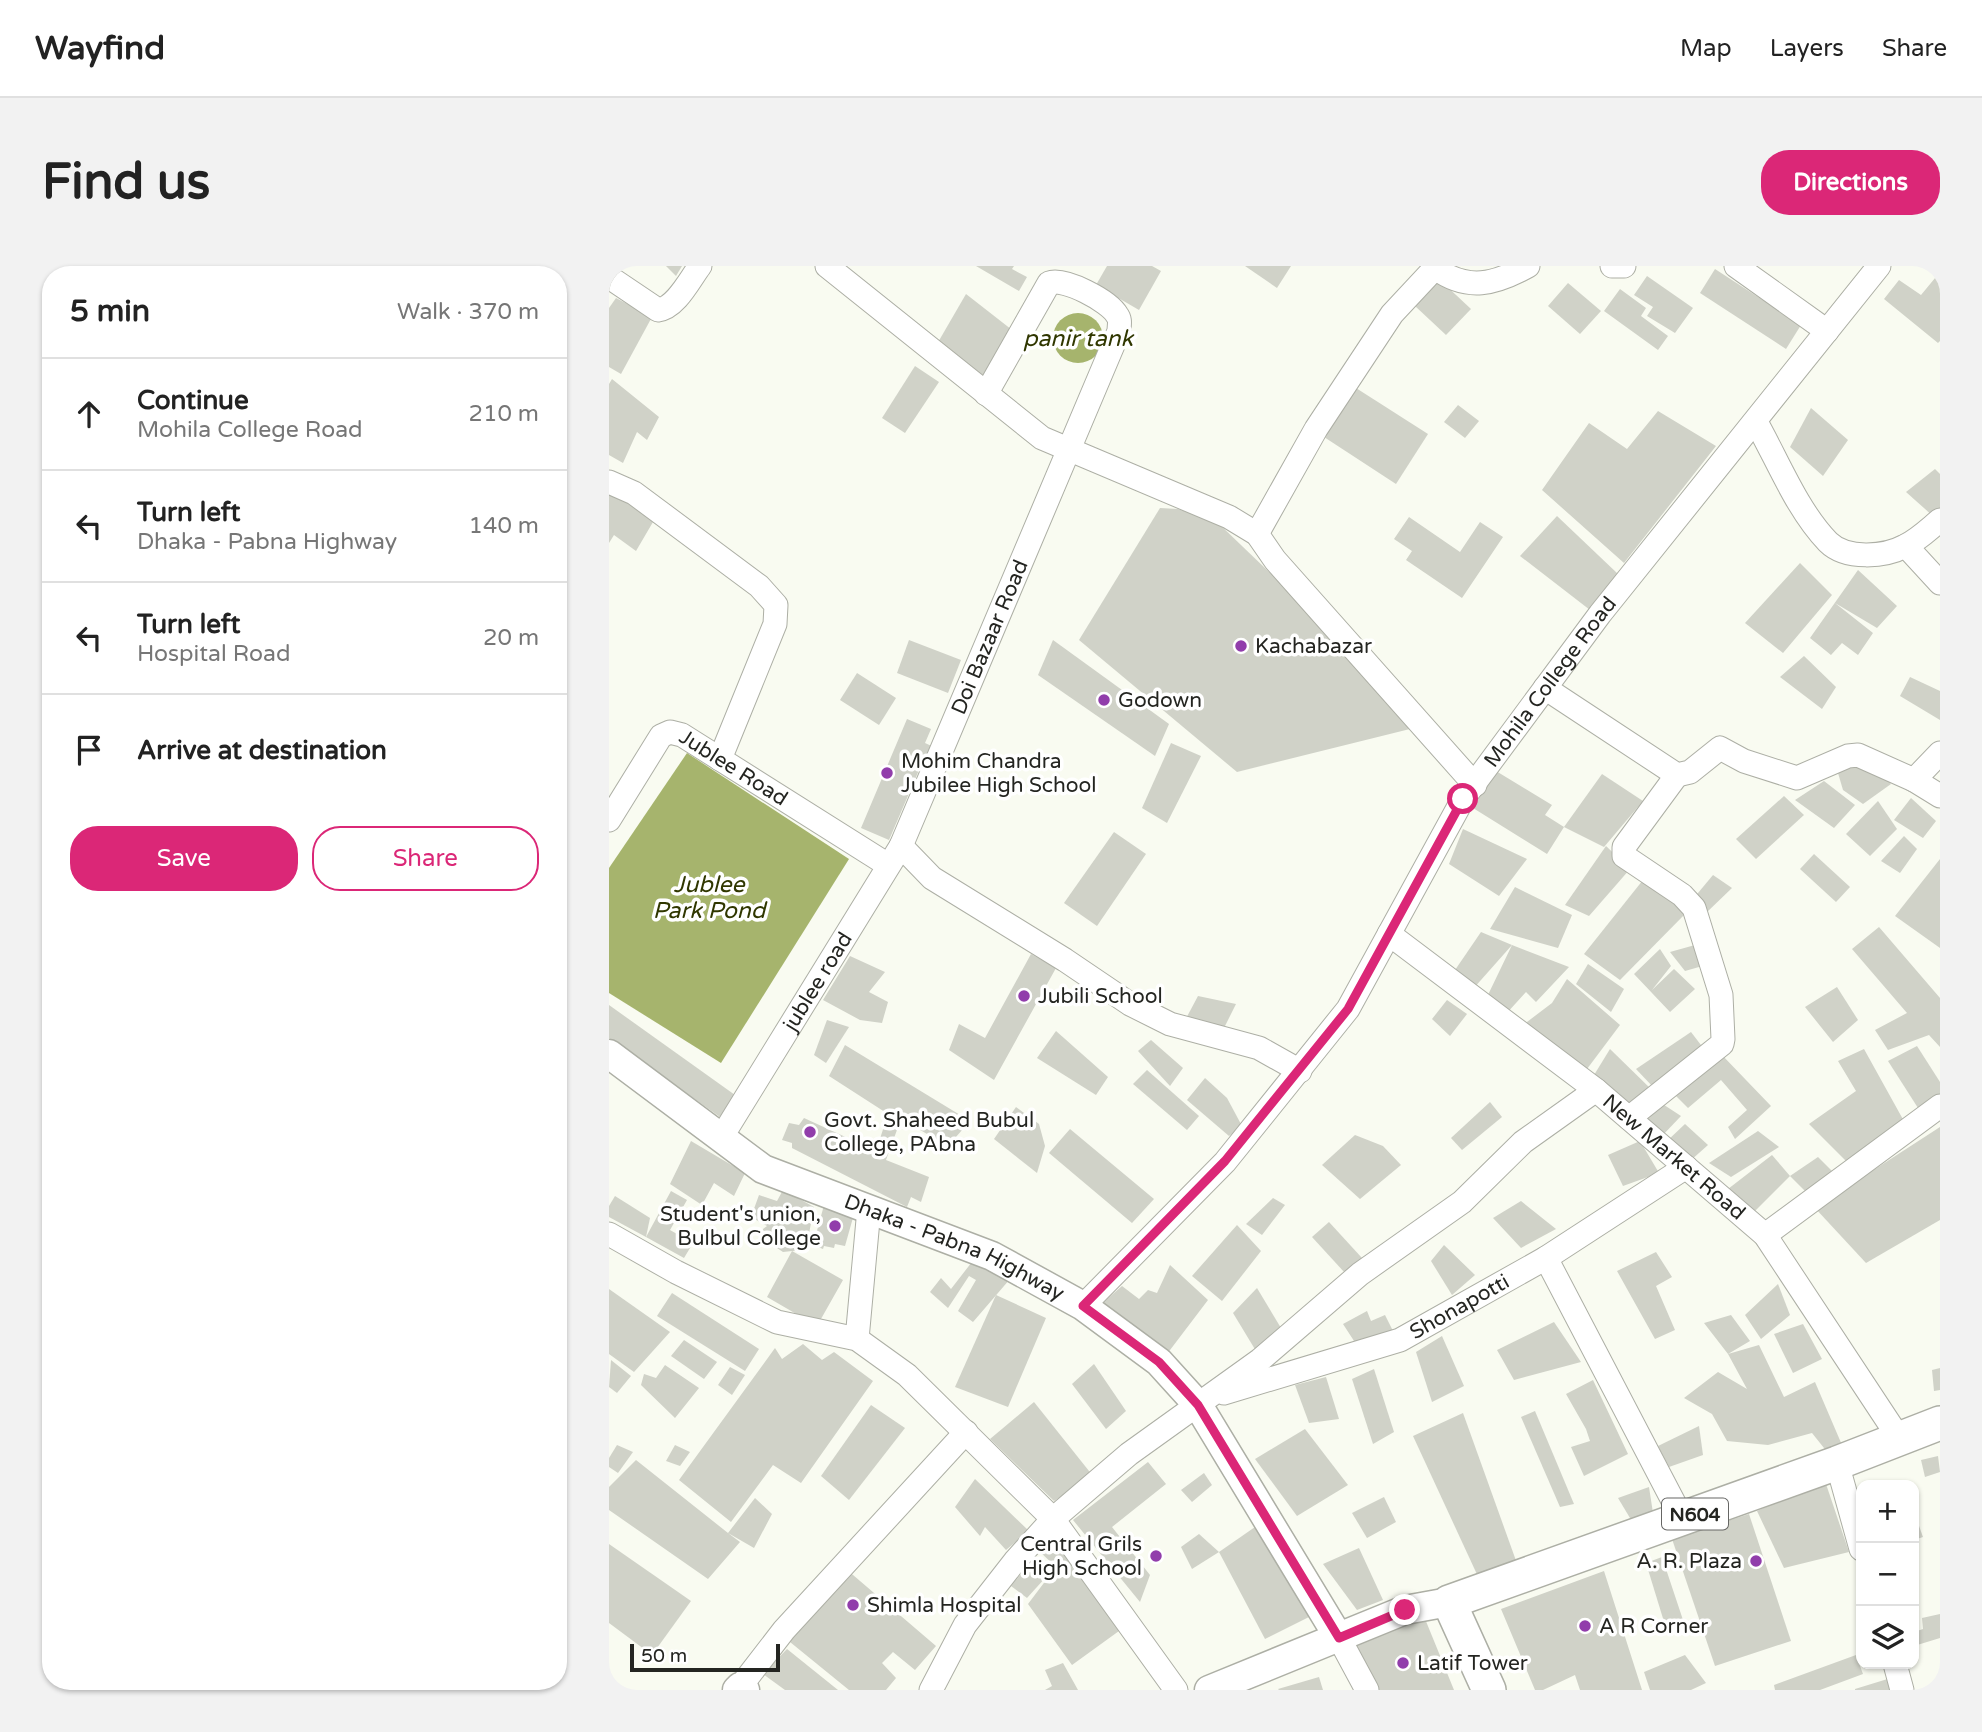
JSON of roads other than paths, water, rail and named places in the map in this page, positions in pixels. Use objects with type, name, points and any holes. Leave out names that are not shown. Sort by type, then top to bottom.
[{"type":"highway","name":"N604","points":[[1449,1602],[1837,1464],[1940,1423]]},
{"type":"highway","points":[[1449,1602],[1489,1690]]},
{"type":"main road","name":"Dhaka - Pabna Highway","points":[[609,1054],[764,1169],[992,1256],[1083,1306],[1159,1362],[1205,1401],[1339,1638]]},
{"type":"main road","points":[[1209,1690],[1405,1610],[1449,1602]]},
{"type":"street","points":[[609,277],[658,310],[674,301],[700,266]]},
{"type":"street","points":[[827,266],[1042,438],[1229,517],[1257,534],[1275,561],[1475,785]]},
{"type":"street","points":[[1257,534],[1316,429],[1392,314],[1435,267],[1452,279],[1479,285],[1503,280],[1528,266]]},
{"type":"street","points":[[1612,266],[1624,266]]},
{"type":"street","points":[[1736,266],[1826,331]]},
{"type":"street","name":"Mohila College Road","points":[[1083,1306],[1225,1161],[1348,1009],[1463,799],[1600,614],[1879,266]]},
{"type":"street","name":"Doi Bazaar Road","points":[[910,822],[1119,331],[1120,318],[1114,310],[1070,283],[1058,279],[1049,283],[986,394]]},
{"type":"street","points":[[1756,422],[1806,513],[1830,544],[1853,553],[1879,555],[1906,546],[1940,520]]},
{"type":"street","points":[[609,482],[644,501],[759,586],[776,605],[775,624],[720,759]]},
{"type":"street","points":[[1906,546],[1940,583]]},
{"type":"street","points":[[1545,688],[1677,775]]},
{"type":"street","name":"Jublee Road","points":[[609,820],[660,736],[670,732],[682,735],[720,759],[895,855],[1065,960],[1130,1004],[1170,1024],[1259,1048],[1300,1071]]},
{"type":"street","points":[[1629,1118],[1722,1044],[1723,1039],[1721,995],[1694,908],[1682,895],[1624,856],[1624,847],[1677,775],[1690,772],[1720,748],[1744,761],[1797,778],[1848,756],[1858,755],[1915,780],[1940,796]]},
{"type":"street","points":[[1915,780],[1940,752]]},
{"type":"street","name":"jublee road","points":[[721,1138],[895,855],[910,822]]},
{"type":"street","name":"New Market Road","points":[[1389,934],[1595,1090],[1765,1235],[1899,1438]]},
{"type":"street","points":[[931,1690],[965,1625],[1015,1561],[1053,1519],[1129,1454],[1205,1401],[1369,1267],[1462,1202],[1532,1135],[1595,1090]]},
{"type":"street","points":[[1765,1235],[1940,1106]]},
{"type":"street","name":"Shonapotti","points":[[1205,1401],[1400,1340],[1546,1258],[1686,1167]]},
{"type":"street","points":[[857,1339],[869,1209]]},
{"type":"street","points":[[609,1234],[676,1272],[777,1322],[857,1339],[907,1375],[1053,1519],[1176,1690]]},
{"type":"street","points":[[1546,1258],[1682,1518]]},
{"type":"street","points":[[740,1689],[784,1630],[966,1433]]},
{"type":"street","points":[[1837,1464],[1859,1543]]},
{"type":"street","points":[[1339,1638],[1367,1690]]},
{"type":"street","points":[[1896,1669],[1902,1690]]},
{"type":"water","name":"panir tank","points":[[1078,313],[1096,320],[1103,338],[1096,356],[1078,363],[1060,356],[1053,338],[1060,320]]},
{"type":"water","name":"Jublee Park Pond","points":[[687,753],[849,859],[721,1063],[609,993],[609,868]]},
{"type":"place","name":"Kachabazar","points":[[1241,646]]},
{"type":"place","name":"Godown","points":[[1104,700]]},
{"type":"place","name":"Mohim Chandra Jubilee High School","points":[[887,773]]},
{"type":"place","name":"Jubili School","points":[[1024,996]]},
{"type":"place","name":"Govt. Shaheed Bubul College, PAbna","points":[[810,1132]]},
{"type":"place","name":"Student's union, Bulbul College","points":[[835,1226]]},
{"type":"place","name":"Central Grils High School","points":[[1156,1556]]},
{"type":"place","name":"A. R. Plaza","points":[[1756,1561]]},
{"type":"place","name":"Shimla Hospital","points":[[853,1605]]},
{"type":"place","name":"A R Corner","points":[[1585,1626]]},
{"type":"place","name":"Latif Tower","points":[[1403,1663]]}]
